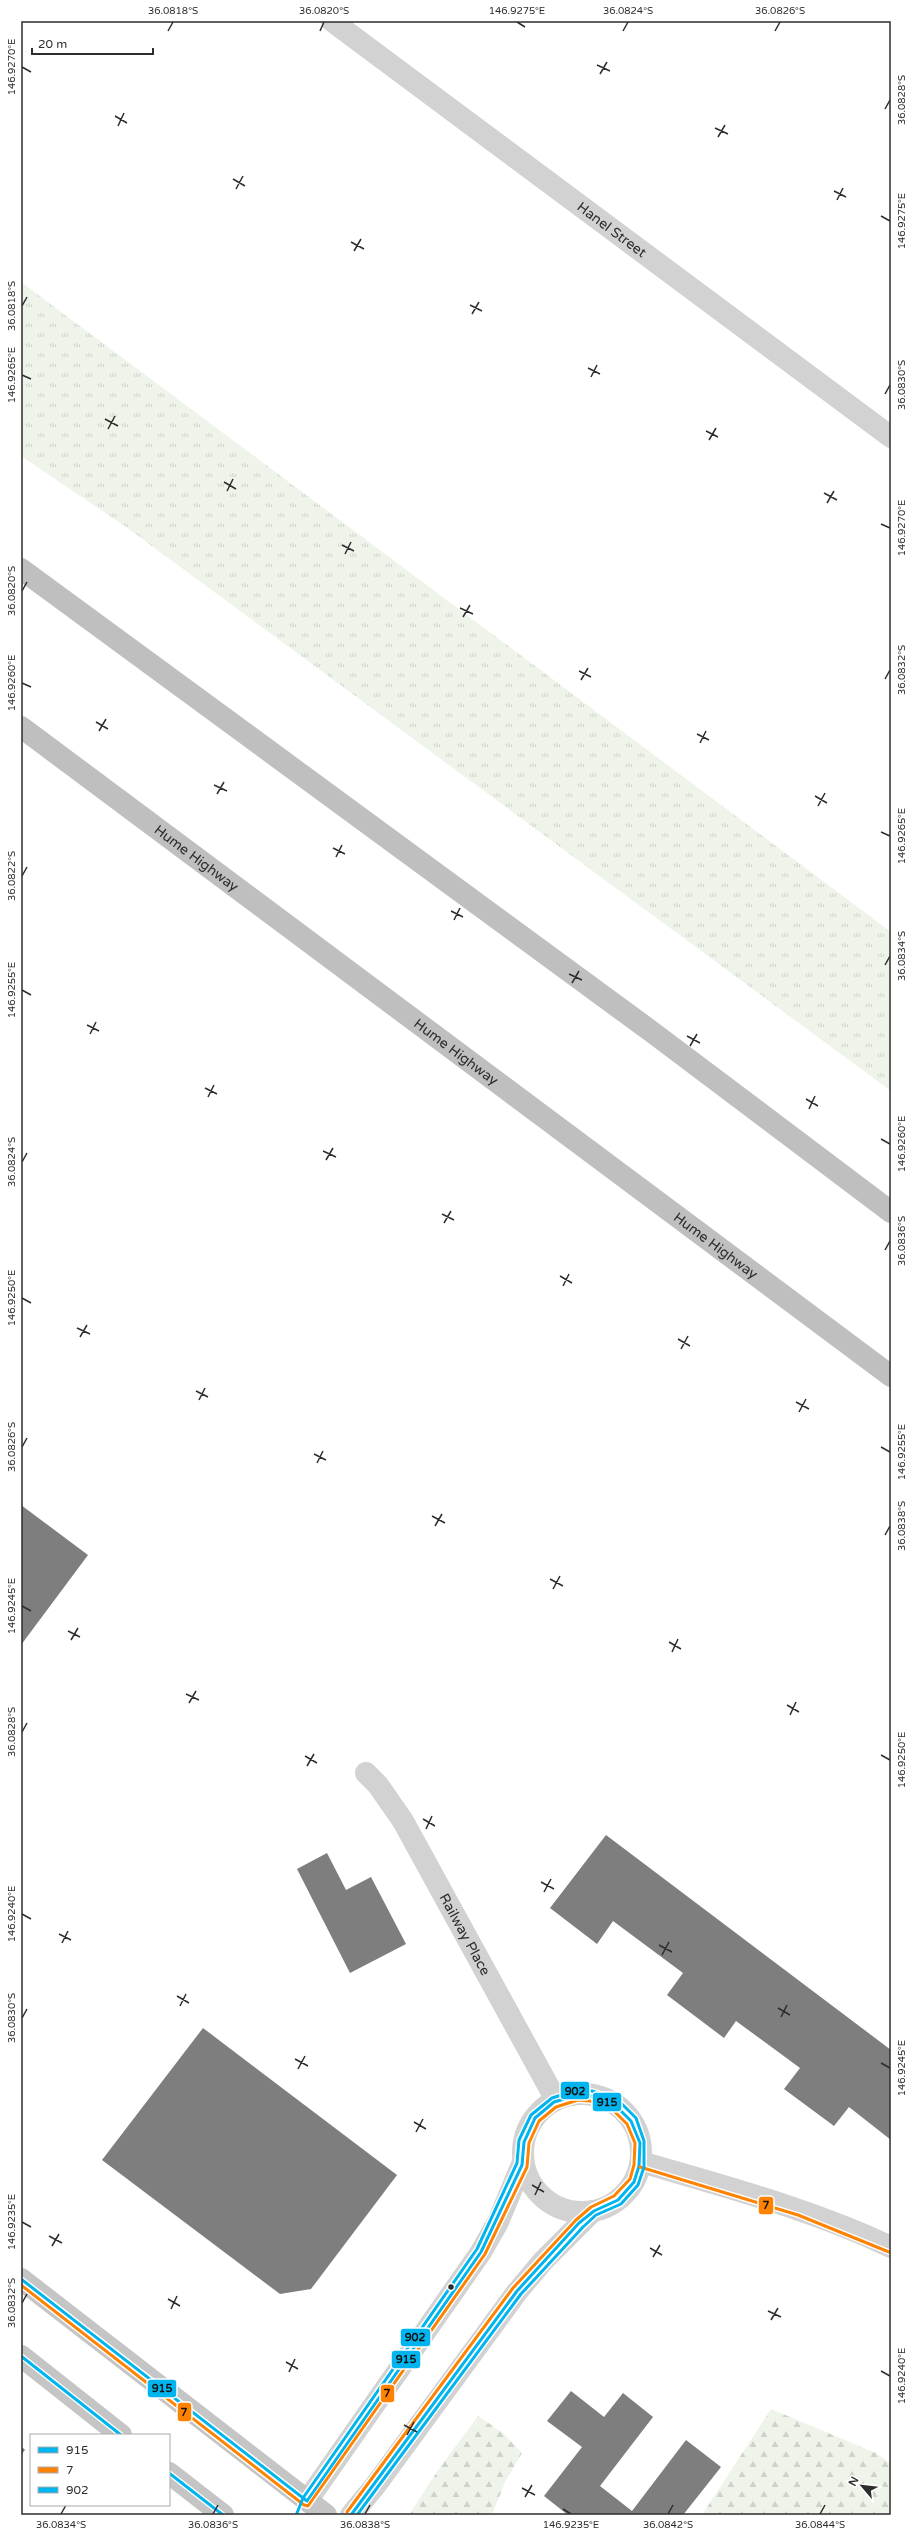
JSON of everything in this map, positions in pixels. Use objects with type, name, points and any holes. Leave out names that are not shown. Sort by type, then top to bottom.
[{"type":"highway","points":[[21,570],[652,1032],[891,1212]]},
{"type":"highway","name":"Hume Highway","points":[[21,727],[891,1376]]},
{"type":"main road","points":[[21,2278],[305,2508],[326,2515]]},
{"type":"main road","points":[[21,2356],[120,2434]]},
{"type":"main road","points":[[170,2474],[222,2515]]},
{"type":"street","name":"Hanel Street","points":[[332,21],[891,437]]},
{"type":"street","name":"Railway Place","points":[[366,1773],[387,1797],[403,1821],[556,2100]]},
{"type":"street","points":[[305,2508],[481,2252],[498,2222],[523,2162],[524,2142],[532,2123],[542,2109],[556,2100],[577,2094],[595,2096],[611,2102],[625,2112],[636,2128],[641,2145],[641,2162],[635,2180],[624,2194],[610,2205],[593,2211],[574,2212],[556,2206],[540,2195],[530,2180],[523,2162]]},
{"type":"street","points":[[641,2162],[795,2207],[848,2226],[891,2247]]},
{"type":"street","points":[[351,2515],[375,2486],[517,2292],[543,2261],[593,2211]]},
{"type":"green space","points":[[21,282],[891,932],[891,1091],[126,527],[21,456]]},
{"type":"green space","points":[[771,2409],[876,2453],[891,2464],[891,2515],[702,2515]]},
{"type":"green space","points":[[478,2416],[503,2433],[522,2453],[505,2482],[492,2515],[409,2515],[438,2470]]},
{"type":"building","points":[[21,1505],[88,1555],[21,1645]]},
{"type":"building","points":[[606,1835],[891,2050],[891,2140],[849,2107],[834,2126],[784,2089],[800,2068],[736,2021],[724,2038],[667,1995],[683,1973],[613,1921],[597,1944],[550,1908]]},
{"type":"building","points":[[327,1853],[346,1890],[371,1877],[406,1944],[350,1973],[297,1869]]},
{"type":"building","points":[[203,2028],[397,2175],[311,2289],[280,2294],[102,2160]]},
{"type":"building","points":[[571,2391],[604,2417],[623,2393],[653,2417],[600,2486],[632,2511],[686,2440],[721,2467],[683,2515],[568,2515],[544,2496],[582,2447],[547,2421]]},
{"type":"building","points":[[21,2446],[25,2450],[21,2455]]},
{"type":"transit line","name":"902","points":[[297,2513],[303,2498],[477,2249],[517,2163],[519,2140],[531,2115],[552,2098],[577,2090],[592,2091],[618,2100],[636,2118],[644,2141],[644,2167],[638,2185],[621,2204],[596,2215],[583,2227],[521,2294],[357,2515]]},
{"type":"transit line","name":"915","points":[[21,2279],[307,2501],[481,2252],[522,2165],[524,2142],[535,2118],[554,2102],[578,2095],[591,2096],[615,2105],[631,2121],[640,2143],[639,2166],[634,2182],[618,2200],[594,2211],[579,2223],[517,2291],[351,2515]]},
{"type":"transit line","name":"7","points":[[21,2285],[304,2505],[308,2506],[485,2254],[527,2167],[529,2143],[539,2121],[556,2107],[578,2100],[590,2101],[612,2109],[627,2124],[635,2143],[634,2165],[630,2179],[614,2196],[591,2207],[576,2220],[513,2288],[347,2512]]},
{"type":"transit line","name":"7","points":[[640,2167],[798,2215],[889,2252]]},
{"type":"transit line","name":"915","points":[[21,2356],[120,2434]]},
{"type":"transit line","name":"915","points":[[170,2474],[223,2515]]}]
